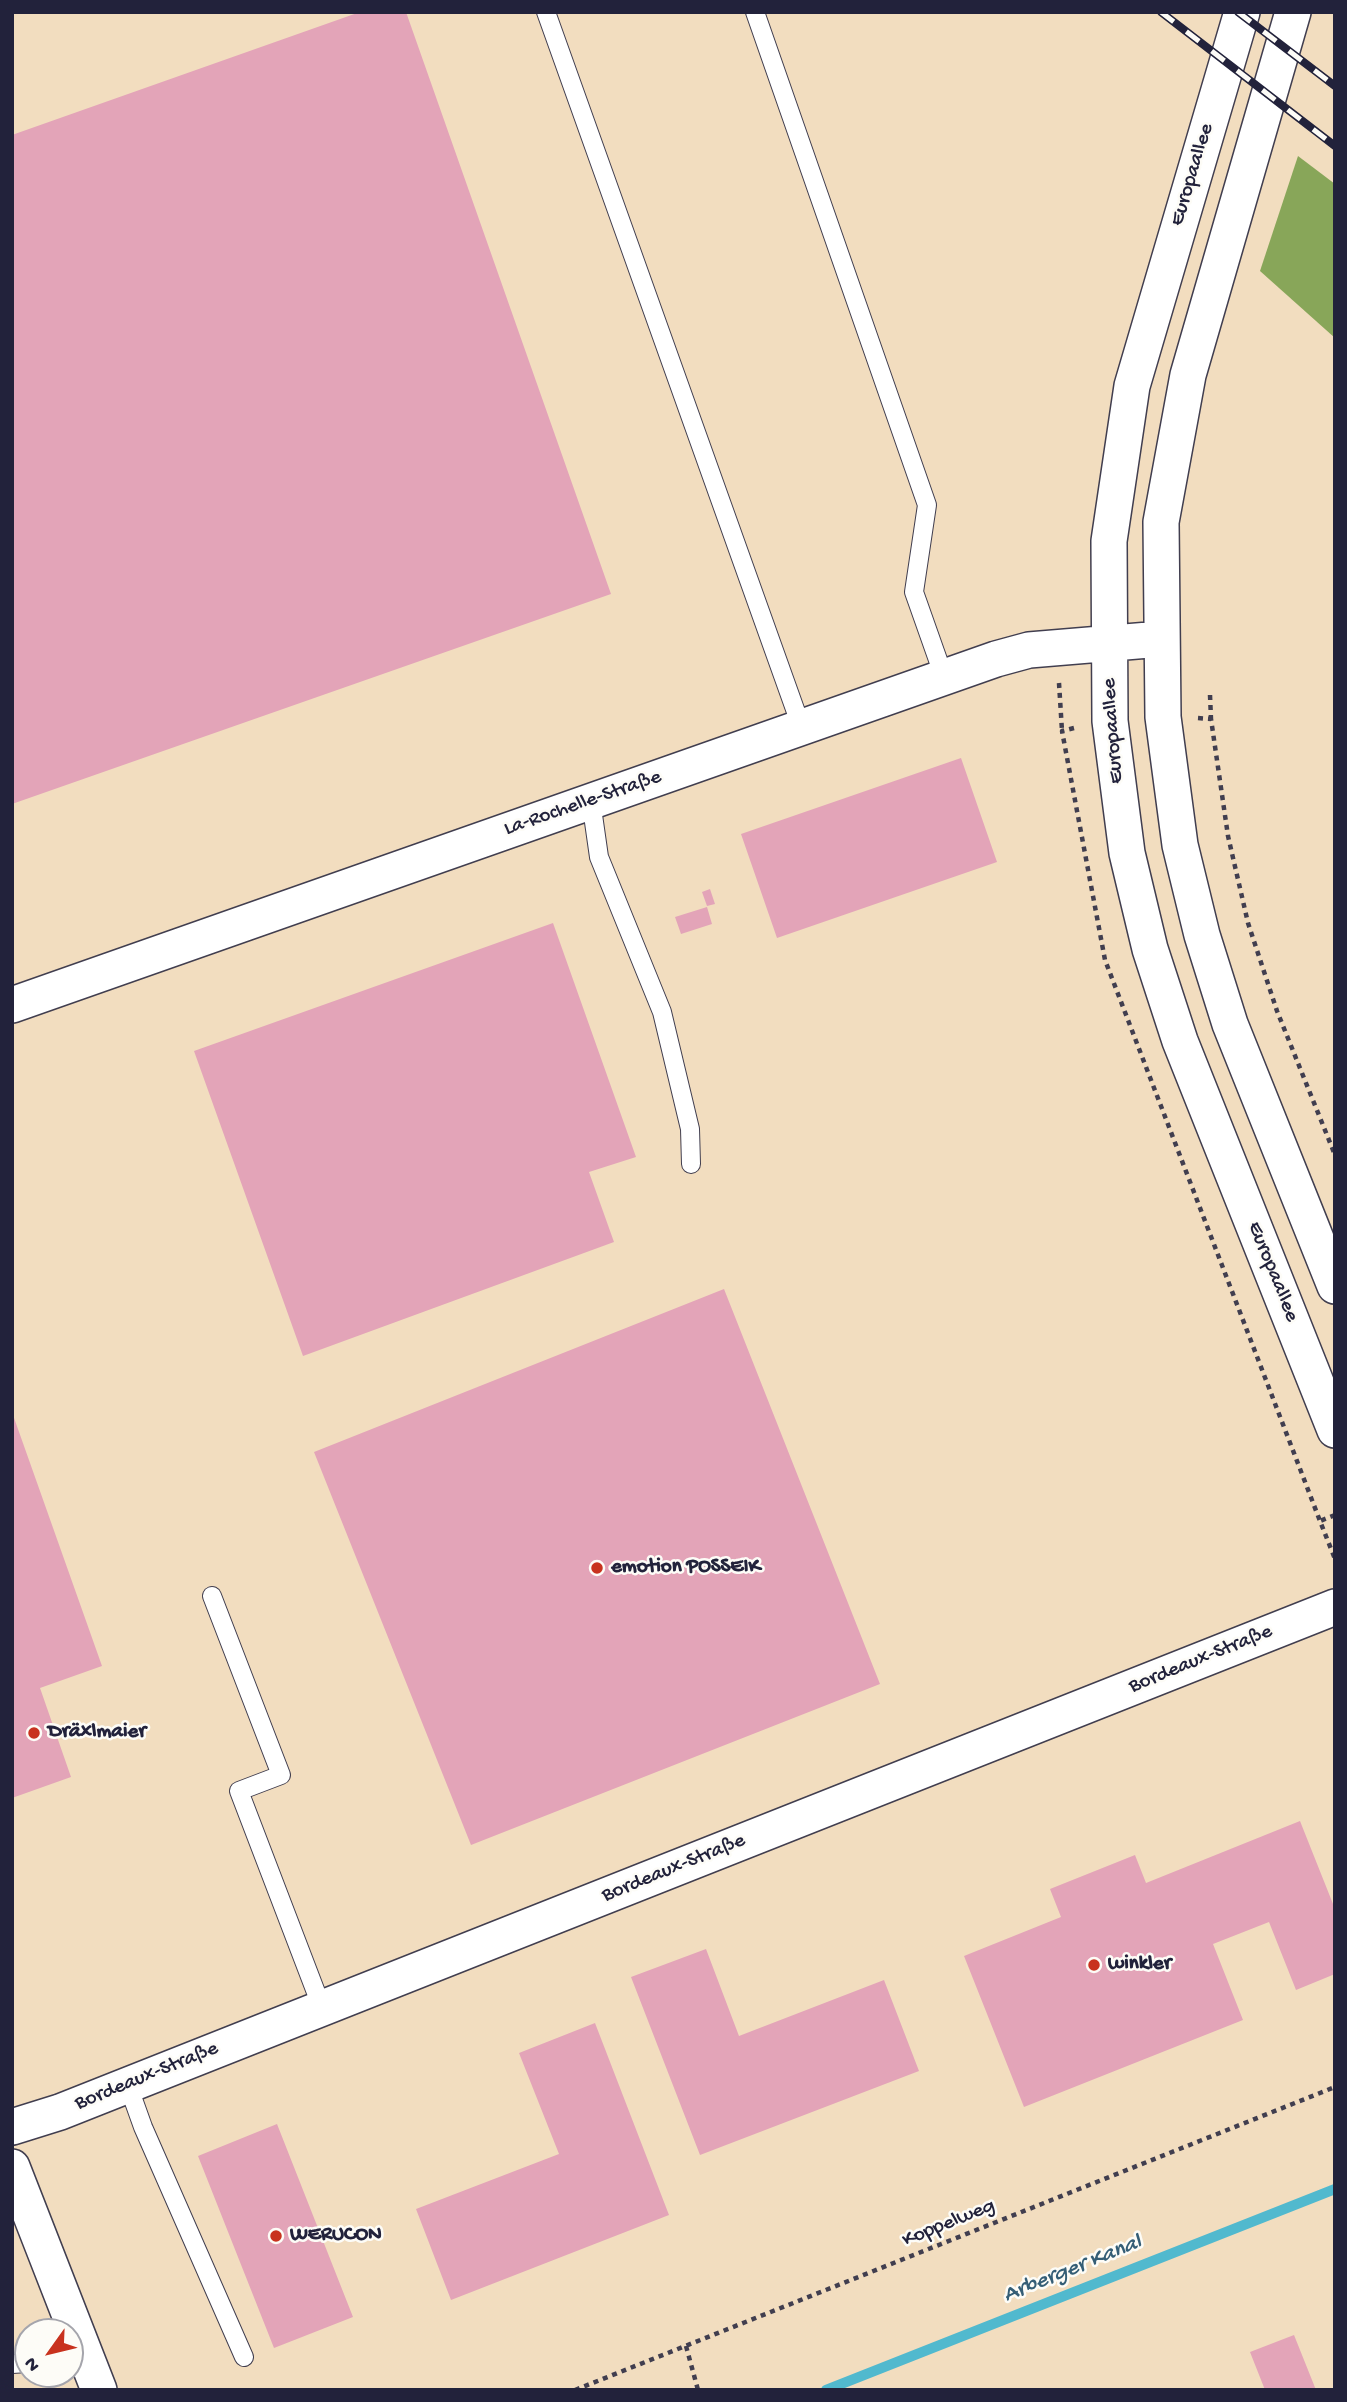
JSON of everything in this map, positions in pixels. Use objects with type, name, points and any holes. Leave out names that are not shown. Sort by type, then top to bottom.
[{"type":"street","name":"Europaallee","points":[[1242,12],[1132,386],[1109,541],[1110,721],[1125,840],[1150,949],[1180,1041],[1335,1430]]},
{"type":"street","points":[[1293,12],[1188,375],[1161,522],[1163,717],[1180,845],[1202,935],[1230,1024],[1335,1286]]},
{"type":"street","name":"La-Rochelle-Straße","points":[[12,1005],[801,726],[1028,650],[1161,639]]},
{"type":"street","name":"Bordeaux-Straße","points":[[12,2127],[60,2112],[1335,1607]]},
{"type":"street","points":[[12,2167],[66,2318]]},
{"type":"street","points":[[84,2361],[99,2390]]},
{"type":"lane","points":[[546,12],[801,726]]},
{"type":"lane","points":[[755,12],[927,505],[914,592],[944,677]]},
{"type":"lane","points":[[591,801],[599,857],[662,1012],[690,1129],[691,1164]]},
{"type":"lane","points":[[212,1595],[281,1775],[239,1791],[323,2008]]},
{"type":"lane","points":[[128,2085],[143,2127],[244,2357]]},
{"type":"path","points":[[1210,695],[1211,719]]},
{"type":"path","points":[[1335,1515],[1320,1521],[1335,1559]]},
{"type":"path","name":"Koppelweg","points":[[575,2390],[1335,2087]]},
{"type":"path","points":[[686,2346],[698,2390]]},
{"type":"green space","points":[[1298,156],[1335,184],[1335,338],[1260,271]]},
{"type":"building","points":[[360,12],[406,12],[611,594],[12,804],[12,135]]},
{"type":"building","points":[[961,758],[997,862],[777,938],[741,834]]},
{"type":"building","points":[[710,889],[715,904],[707,906],[702,892]]},
{"type":"building","points":[[707,907],[712,924],[681,934],[675,917]]},
{"type":"building","points":[[553,923],[636,1157],[589,1172],[614,1242],[303,1356],[194,1051]]},
{"type":"building","name":"emotion POSSEIK","points":[[724,1289],[880,1684],[471,1845],[314,1452]]},
{"type":"building","points":[[13,1415],[102,1666],[40,1688],[71,1777],[12,1798]]},
{"type":"building","name":"winkler","points":[[1300,1821],[1335,1909],[1335,1974],[1296,1990],[1269,1922],[1213,1944],[1243,2020],[1024,2107],[964,1956],[1061,1917],[1050,1889],[1135,1855],[1146,1883]]},
{"type":"building","points":[[706,1949],[739,2036],[884,1980],[919,2071],[700,2155],[631,1977]]},
{"type":"building","points":[[595,2023],[669,2215],[451,2300],[416,2209],[559,2154],[519,2053]]},
{"type":"building","name":"WERUCON","points":[[277,2124],[353,2317],[274,2348],[198,2156]]},
{"type":"building","points":[[1294,2335],[1316,2390],[1265,2390],[1250,2352]]},
{"type":"waterway","name":"Arberger Kanal","points":[[826,2390],[1335,2189]]},
{"type":"railway","points":[[1161,12],[1335,146]]},
{"type":"railway","points":[[1238,12],[1335,86]]},
{"type":"place","name":"emotion POSSEIK","points":[[597,1568]]},
{"type":"place","name":"Dräxlmaier","points":[[34,1733]]},
{"type":"place","name":"winkler","points":[[1094,1965]]},
{"type":"place","name":"WERUCON","points":[[276,2236]]}]
